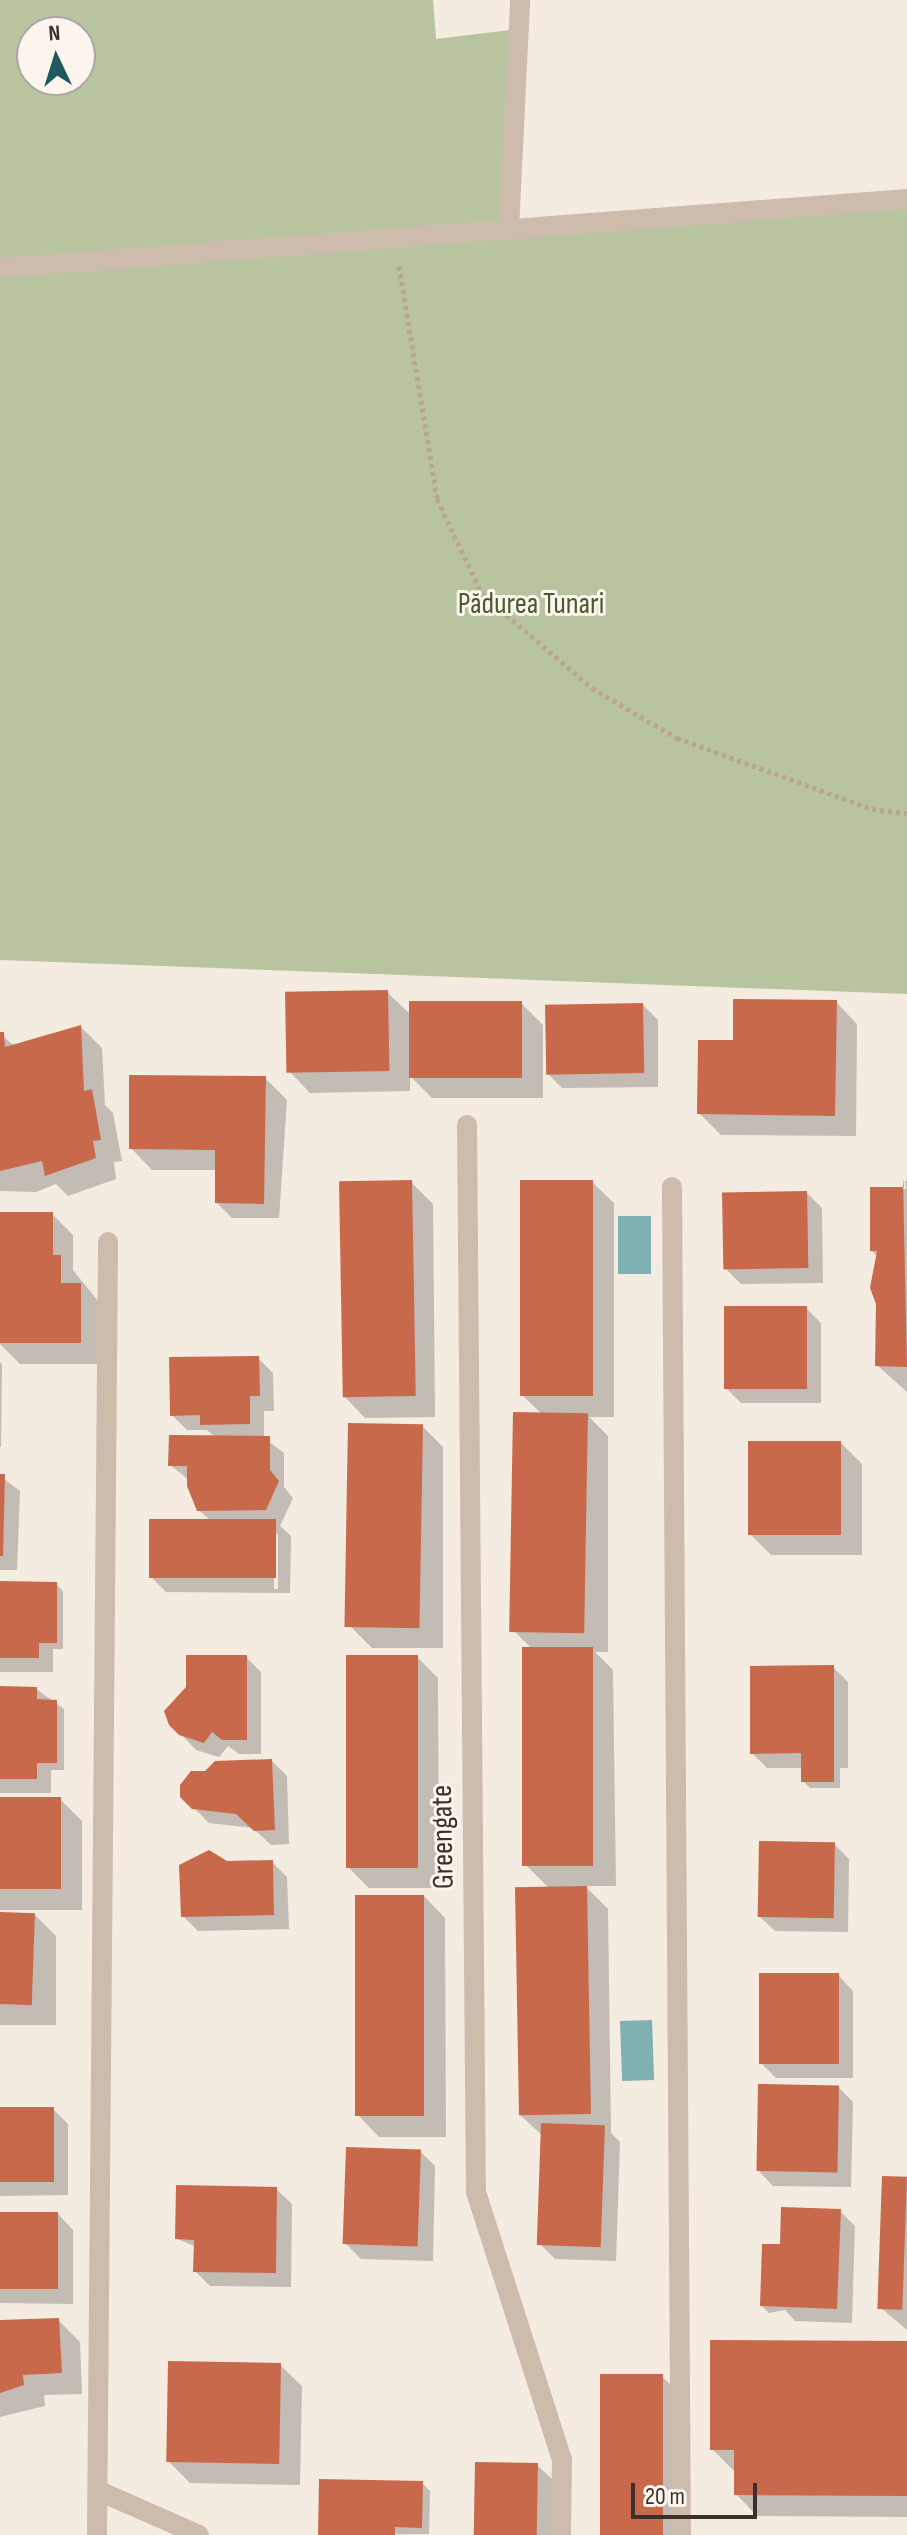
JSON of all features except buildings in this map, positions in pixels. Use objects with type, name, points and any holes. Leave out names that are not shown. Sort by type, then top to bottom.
[{"type":"street","points":[[509,229],[520,0]]},
{"type":"street","points":[[0,268],[907,199]]},
{"type":"street","name":"Greengate","points":[[467,1125],[476,2192],[562,2460],[561,2535]]},
{"type":"street","points":[[672,1187],[681,2535]]},
{"type":"street","points":[[97,2535],[108,1242]]},
{"type":"street","points":[[99,2491],[199,2535]]},
{"type":"path","points":[[395,238],[437,499],[482,594],[592,688],[677,738],[872,809],[907,813]]},
{"type":"green space","name":"Pădurea Tunari","points":[[0,0],[433,0],[436,39],[519,29],[509,228],[907,199],[907,994],[0,960]]},
{"type":"water","points":[[618,1216],[651,1216],[651,1274],[618,1274]]},
{"type":"water","points":[[652,2020],[654,2080],[622,2081],[620,2021]]}]
